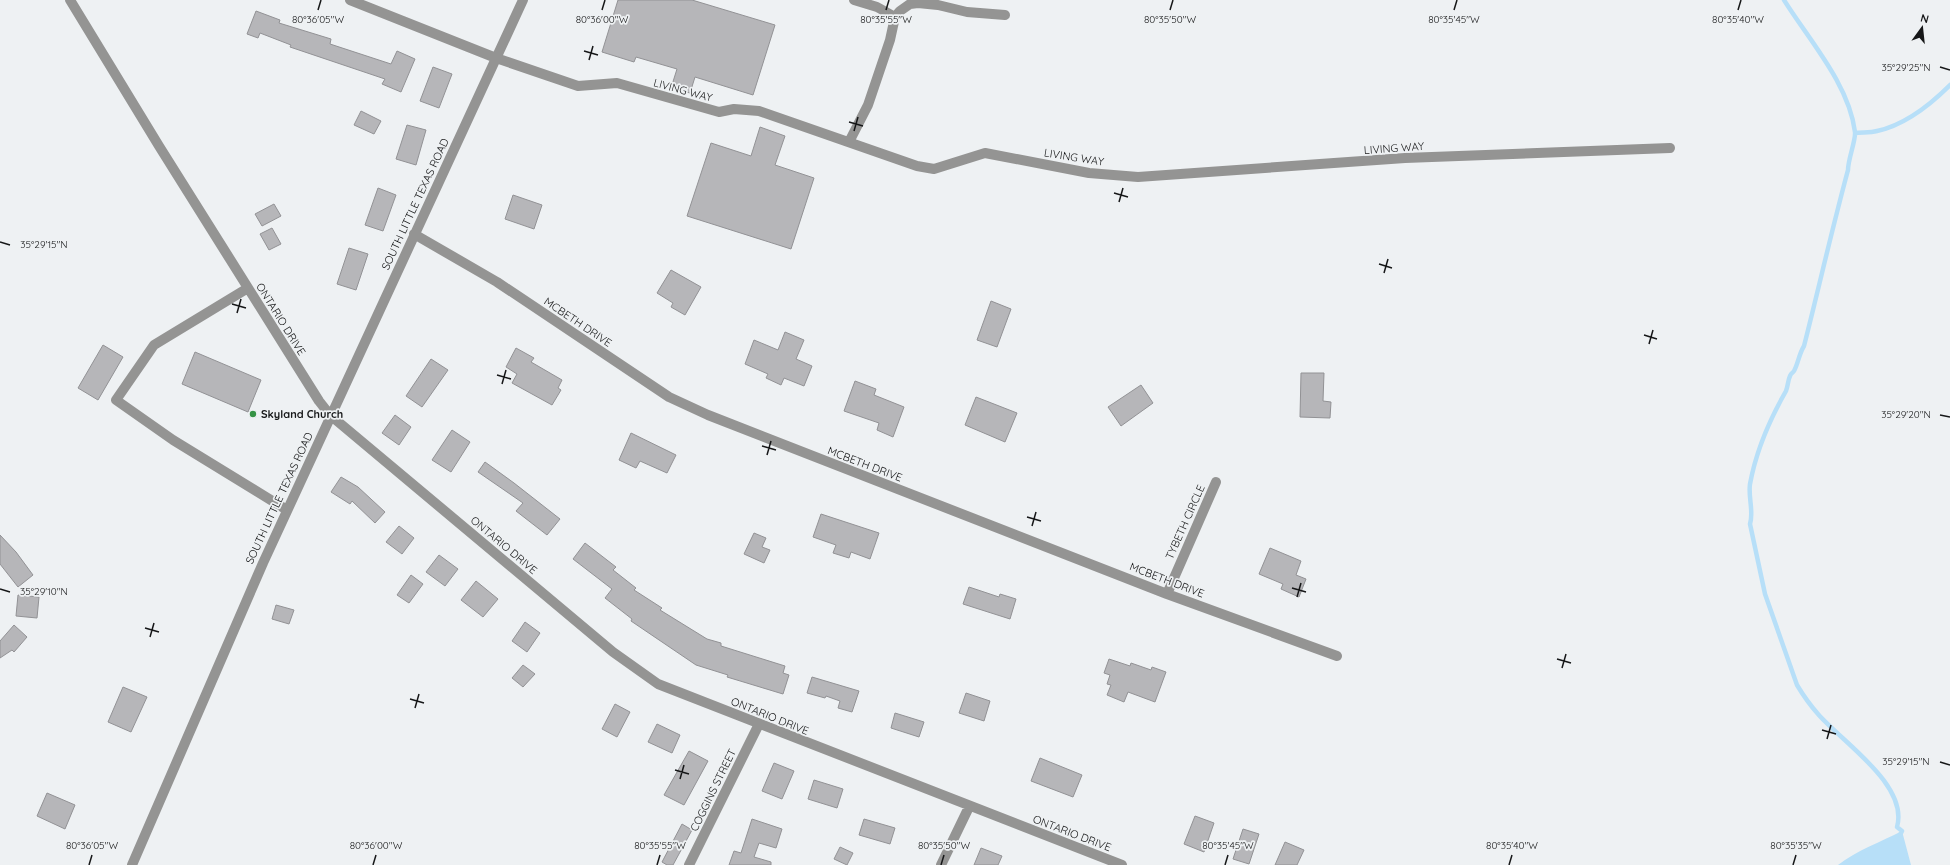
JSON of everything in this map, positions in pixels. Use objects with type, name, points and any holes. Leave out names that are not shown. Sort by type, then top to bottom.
[{"type":"street","name":"ONTARIO DRIVE","points":[[70,0],[158,146],[319,401],[330,415],[613,652],[658,684],[1122,865]]},
{"type":"street","name":"LIVING WAY","points":[[350,0],[496,58],[578,86],[617,83],[718,112],[734,109],[759,111],[917,166],[934,169],[985,153],[1089,173],[1138,177],[1405,158],[1670,148]]},
{"type":"street","name":"SOUTH LITTLE TEXAS ROAD","points":[[132,865],[287,510],[523,0]]},
{"type":"street","points":[[854,0],[877,7],[895,17]]},
{"type":"street","points":[[849,142],[868,105],[890,40],[895,17],[906,7],[918,2],[967,12],[1005,15]]},
{"type":"street","name":"MCBETH DRIVE","points":[[414,234],[497,282],[669,397],[708,415],[1167,594],[1337,656]]},
{"type":"street","points":[[248,288],[154,345],[116,400],[173,440],[287,510]]},
{"type":"street","name":"TYBETH CIRCLE","points":[[1167,594],[1216,482]]},
{"type":"street","name":"COGGINS STREET","points":[[689,865],[758,724]]},
{"type":"street","points":[[941,865],[969,806]]},
{"type":"water","points":[[1902,831],[1911,865],[1838,865],[1861,851]]},
{"type":"building","points":[[618,0],[692,0],[775,25],[753,95],[695,77],[690,93],[671,88],[677,69],[636,57],[634,62],[602,52]]},
{"type":"building","points":[[256,11],[280,20],[279,23],[331,39],[330,44],[391,64],[397,51],[415,59],[401,92],[382,84],[385,79],[290,47],[291,45],[260,33],[258,38],[247,34]]},
{"type":"building","points":[[433,67],[452,74],[439,108],[420,101]]},
{"type":"building","points":[[361,111],[381,121],[374,134],[354,125]]},
{"type":"building","points":[[407,125],[426,130],[416,165],[396,159]]},
{"type":"building","points":[[760,127],[785,136],[775,165],[814,178],[791,249],[687,216],[711,143],[751,156]]},
{"type":"building","points":[[378,188],[396,195],[383,231],[365,225]]},
{"type":"building","points":[[513,195],[542,205],[534,229],[505,219]]},
{"type":"building","points":[[274,204],[281,216],[262,226],[255,214]]},
{"type":"building","points":[[272,228],[281,244],[269,250],[260,234]]},
{"type":"building","points":[[349,248],[368,254],[356,290],[337,284]]},
{"type":"building","points":[[671,270],[701,287],[685,315],[671,307],[673,303],[657,293]]},
{"type":"building","points":[[991,301],[1011,309],[997,347],[977,340]]},
{"type":"building","points":[[785,332],[804,340],[796,359],[812,366],[804,386],[784,378],[781,385],[766,378],[768,374],[745,364],[754,340],[778,350]]},
{"type":"building","points":[[103,345],[123,357],[98,400],[78,388]]},
{"type":"building","points":[[516,348],[534,358],[531,362],[562,380],[558,388],[561,390],[552,405],[512,383],[517,374],[506,367]]},
{"type":"building","points":[[195,352],[261,380],[248,412],[182,384]]},
{"type":"building","points":[[431,359],[448,370],[422,407],[406,396]]},
{"type":"building","points":[[1301,373],[1324,373],[1323,401],[1331,402],[1330,418],[1300,417]]},
{"type":"building","points":[[855,381],[876,389],[874,395],[904,407],[893,437],[877,430],[879,423],[844,411]]},
{"type":"building","points":[[1141,385],[1153,403],[1121,426],[1108,407]]},
{"type":"building","points":[[976,397],[1017,413],[1005,442],[965,425]]},
{"type":"building","points":[[395,415],[411,427],[399,445],[382,433]]},
{"type":"building","points":[[452,430],[470,442],[451,472],[432,460]]},
{"type":"building","points":[[631,433],[676,455],[667,473],[640,461],[636,468],[619,460]]},
{"type":"building","points":[[485,462],[560,519],[547,535],[516,511],[523,503],[478,472]]},
{"type":"building","points":[[341,477],[358,487],[385,512],[375,523],[352,501],[350,504],[331,492]]},
{"type":"building","points":[[821,514],[879,533],[870,559],[851,552],[849,558],[833,553],[836,545],[813,537]]},
{"type":"building","points":[[399,526],[414,538],[402,554],[386,542]]},
{"type":"building","points":[[754,533],[766,538],[762,547],[770,550],[764,563],[744,554]]},
{"type":"building","points":[[0,535],[16,552],[33,575],[18,587],[0,564]]},
{"type":"building","points":[[585,543],[616,567],[613,570],[636,588],[634,590],[662,608],[660,610],[707,639],[721,643],[721,646],[785,666],[783,673],[789,675],[783,694],[727,677],[728,675],[696,665],[631,621],[632,619],[605,598],[612,589],[573,559]]},
{"type":"building","points":[[1270,548],[1301,561],[1296,575],[1306,579],[1299,597],[1281,589],[1283,584],[1259,574]]},
{"type":"building","points":[[439,555],[458,569],[445,586],[426,572]]},
{"type":"building","points":[[411,575],[423,584],[409,603],[397,595]]},
{"type":"building","points":[[476,581],[498,599],[483,617],[461,600]]},
{"type":"building","points":[[969,587],[999,597],[1000,594],[1016,599],[1010,619],[963,604]]},
{"type":"building","points":[[18,595],[39,597],[37,618],[16,616]]},
{"type":"building","points":[[276,605],[294,610],[289,624],[272,619]]},
{"type":"building","points":[[525,622],[540,633],[527,652],[512,641]]},
{"type":"building","points":[[14,625],[27,637],[14,652],[12,650],[0,658],[0,641]]},
{"type":"building","points":[[1109,659],[1130,666],[1131,663],[1151,670],[1152,667],[1166,672],[1155,702],[1128,692],[1124,702],[1107,695],[1111,685],[1107,684],[1110,675],[1104,673]]},
{"type":"building","points":[[523,665],[535,674],[523,687],[512,678]]},
{"type":"building","points":[[812,677],[859,691],[852,712],[838,708],[840,701],[826,696],[825,698],[807,693]]},
{"type":"building","points":[[123,687],[147,697],[131,732],[108,722]]},
{"type":"building","points":[[966,693],[990,701],[984,721],[959,713]]},
{"type":"building","points":[[615,704],[630,712],[617,737],[602,729]]},
{"type":"building","points":[[895,713],[924,722],[919,737],[891,728]]},
{"type":"building","points":[[657,724],[680,735],[672,753],[648,742]]},
{"type":"building","points":[[689,751],[708,761],[684,805],[664,795]]},
{"type":"building","points":[[1040,758],[1082,775],[1073,797],[1031,781]]},
{"type":"building","points":[[774,763],[794,771],[782,799],[762,791]]},
{"type":"building","points":[[814,780],[843,789],[837,808],[808,799]]},
{"type":"building","points":[[47,793],[75,805],[65,829],[37,816]]},
{"type":"building","points":[[1195,816],[1214,823],[1204,852],[1184,844]]},
{"type":"building","points":[[752,819],[782,829],[776,848],[759,843],[754,857],[771,862],[771,865],[729,865],[734,851],[741,853]]},
{"type":"building","points":[[864,819],[895,828],[890,844],[859,835]]},
{"type":"building","points":[[682,824],[692,830],[673,865],[667,865],[662,862]]},
{"type":"building","points":[[1243,829],[1259,834],[1249,864],[1233,859]]},
{"type":"building","points":[[1285,842],[1304,850],[1297,865],[1275,865]]},
{"type":"building","points":[[840,847],[853,853],[847,865],[834,859]]},
{"type":"building","points":[[981,848],[1002,856],[998,865],[974,865]]},
{"type":"waterway","points":[[1784,0],[1827,63],[1845,97],[1851,114],[1855,135],[1848,170],[1804,346],[1794,371],[1789,378],[1786,391],[1769,424],[1756,459],[1750,484],[1750,524],[1765,594],[1797,685],[1818,714],[1857,751],[1884,780],[1893,796],[1898,811],[1897,827],[1902,831],[1900,835]]},
{"type":"waterway","points":[[1855,133],[1874,132],[1907,119],[1926,106],[1950,85]]},
{"type":"place","name":"Skyland Church","points":[[253,414]]}]
